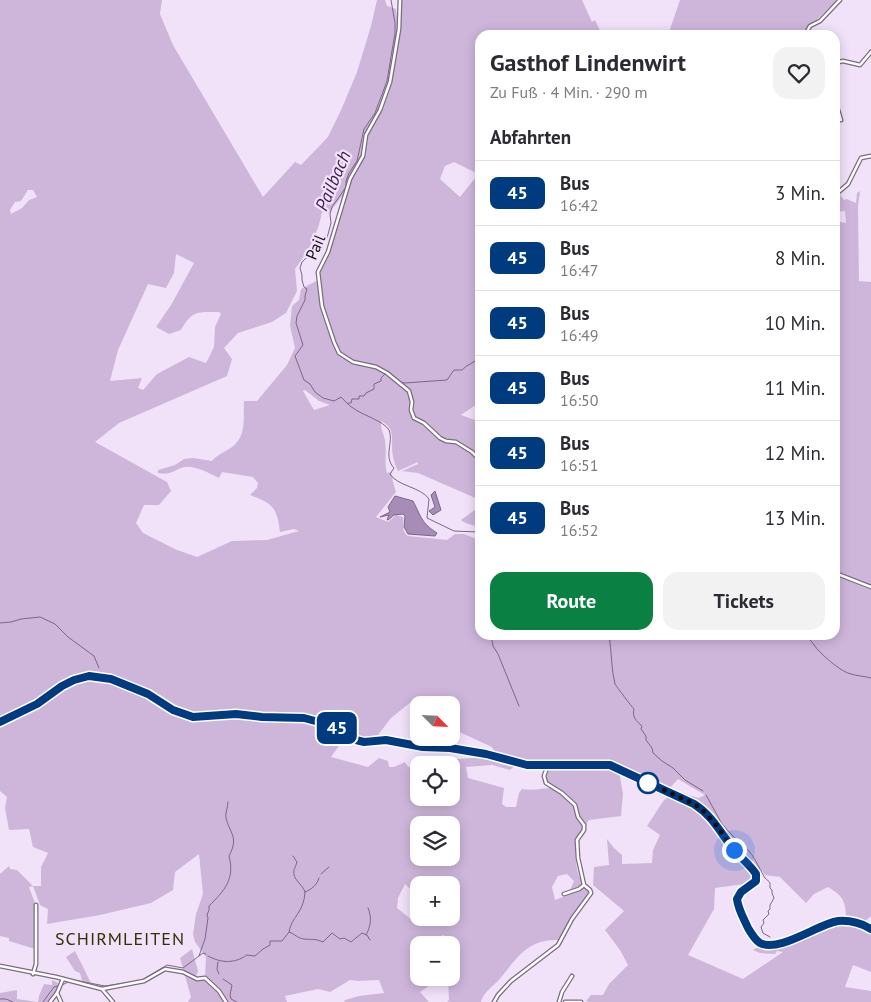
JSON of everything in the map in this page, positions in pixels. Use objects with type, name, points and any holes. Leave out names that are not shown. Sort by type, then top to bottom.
[{"type":"street","name":"Pail","points":[[400,0],[399,29],[390,82],[380,110],[368,130],[363,156],[350,179],[328,252],[318,272],[322,306],[339,353],[353,362],[376,367],[387,373],[409,391],[414,418],[424,423],[440,438],[456,442],[475,455]]},
{"type":"street","points":[[808,30],[840,0]]},
{"type":"street","points":[[840,62],[860,65],[871,52]]},
{"type":"street","points":[[840,191],[848,184],[862,157],[871,156]]},
{"type":"street","points":[[840,575],[871,588]]},
{"type":"street","points":[[0,722],[37,704],[74,680],[93,677],[111,679],[148,694],[173,710],[193,717],[236,714],[304,718],[330,725],[356,740],[364,742],[392,741],[423,747],[466,751],[521,764],[597,764],[615,766],[701,808],[717,826],[734,850],[756,874],[756,881],[741,892],[737,899],[746,923],[754,937],[760,942],[765,944],[780,943],[838,921],[856,922],[871,929]]},
{"type":"street","points":[[494,1002],[511,981],[558,945],[572,918],[591,893],[584,885],[577,843],[584,830],[584,826],[578,817],[575,805],[562,793],[546,783],[544,776],[548,765]]},
{"type":"street","points":[[564,894],[580,889],[584,885]]},
{"type":"street","points":[[33,974],[36,964],[36,905]]},
{"type":"street","points":[[0,966],[102,989],[138,982],[162,970],[183,972],[196,979],[205,978],[219,991],[226,1002]]},
{"type":"street","points":[[559,1002],[562,992],[572,976]]},
{"type":"street","points":[[50,1002],[57,993],[62,979]]},
{"type":"street","points":[[102,989],[114,1002]]},
{"type":"street","points":[[57,993],[61,1002]]},
{"type":"street","points":[[565,1002],[581,1002]]},
{"type":"shaded area","points":[[0,0],[162,0],[160,14],[173,45],[263,197],[295,162],[301,165],[328,137],[357,72],[377,0],[385,0],[387,6],[396,9],[398,28],[394,52],[398,37],[400,0],[582,0],[592,22],[595,20],[600,30],[475,30],[475,172],[454,162],[445,166],[440,179],[460,197],[475,178],[475,405],[461,415],[475,420],[475,498],[418,473],[402,471],[418,464],[418,462],[398,471],[393,454],[390,429],[381,421],[386,445],[386,469],[387,473],[391,472],[396,492],[376,517],[388,522],[396,515],[403,517],[404,530],[408,536],[447,540],[455,534],[464,534],[475,539],[475,640],[840,640],[840,576],[869,589],[871,588],[871,916],[863,923],[846,919],[843,900],[828,887],[814,894],[806,903],[780,877],[765,875],[762,871],[759,882],[715,888],[714,909],[688,955],[743,979],[783,952],[777,951],[775,954],[760,953],[753,950],[758,947],[777,945],[828,926],[838,923],[849,923],[871,931],[871,972],[853,965],[845,987],[871,991],[871,1002],[586,1001],[591,995],[603,995],[609,984],[628,965],[620,950],[605,930],[624,911],[593,885],[594,867],[609,865],[607,839],[622,855],[622,864],[652,863],[653,850],[660,835],[647,826],[664,800],[677,792],[699,798],[705,795],[678,779],[669,789],[618,766],[623,794],[621,816],[589,820],[584,835],[578,835],[576,866],[581,880],[590,892],[558,940],[538,943],[523,952],[486,993],[481,1002],[447,1002],[449,1000],[448,986],[460,986],[460,936],[444,935],[410,936],[410,986],[429,986],[420,992],[429,1002],[344,1002],[359,996],[384,993],[379,980],[350,980],[330,992],[318,989],[285,996],[287,1002],[188,1002],[191,997],[180,958],[192,949],[198,971],[195,979],[205,977],[206,957],[195,942],[193,934],[196,914],[203,894],[199,854],[175,872],[173,890],[151,903],[100,915],[47,924],[48,909],[40,905],[33,886],[41,886],[41,867],[48,853],[33,847],[29,829],[9,830],[5,808],[7,797],[0,791]],"holes":[[[363,150],[363,156],[350,179],[328,252],[318,272],[320,286],[316,281],[301,289],[299,300],[292,306],[290,326],[295,348],[287,365],[257,401],[244,401],[243,426],[237,443],[212,461],[193,458],[184,459],[175,465],[158,470],[158,473],[166,474],[184,467],[193,467],[219,478],[222,472],[253,477],[258,483],[257,488],[250,495],[272,507],[277,517],[280,532],[294,529],[299,531],[267,540],[232,541],[197,557],[177,550],[143,533],[136,523],[144,505],[159,505],[171,491],[167,482],[95,442],[119,423],[227,376],[232,359],[224,348],[238,333],[272,322],[286,313],[297,291],[295,269],[312,242],[322,212],[328,214],[344,194],[348,178],[361,157]],[[28,190],[33,190],[37,197],[29,200],[22,208],[11,214],[10,210],[15,202],[21,201]],[[176,254],[194,263],[171,305],[156,327],[169,334],[181,330],[185,323],[196,314],[201,312],[219,312],[221,314],[215,327],[214,347],[206,363],[189,357],[157,374],[143,390],[138,388],[142,378],[110,381],[118,350],[148,284],[166,288],[174,273]],[[305,390],[319,401],[330,405],[314,410],[303,391]],[[410,696],[460,696],[460,732],[492,747],[495,752],[519,761],[550,763],[547,779],[553,788],[522,789],[519,793],[516,807],[506,807],[502,804],[504,788],[468,778],[466,767],[492,765],[510,770],[516,765],[485,757],[460,759],[460,806],[410,806],[410,767],[408,767],[405,762],[389,767],[388,761],[379,758],[368,767],[331,757],[341,743],[378,735],[391,718],[410,703]],[[567,874],[574,881],[568,895],[555,900],[552,887],[558,876]]]},
{"type":"shaded area","points":[[680,0],[837,0],[806,30],[670,30]]},
{"type":"shaded area","points":[[860,191],[858,206],[859,281],[871,282],[871,586],[840,574],[840,222],[846,223],[845,211],[840,212],[840,195],[844,200],[847,199],[856,203],[857,193]]},
{"type":"shaded area","points":[[435,491],[441,510],[433,515],[429,511],[435,507],[431,495]]},
{"type":"shaded area","points":[[395,496],[413,501],[424,522],[437,533],[435,536],[408,534],[404,527],[405,516],[403,514],[394,515],[388,520],[389,515],[380,517],[390,512],[388,507]]},
{"type":"shaded area","points":[[475,510],[475,526],[461,520]]},
{"type":"shaded area","points":[[9,866],[10,869],[17,870],[33,886],[29,887],[35,903],[35,949],[9,941],[9,938],[0,936],[0,874]]},
{"type":"shaded area","points":[[75,951],[91,983],[82,981],[80,973],[75,971],[66,957]]},
{"type":"shaded area","points":[[52,980],[58,983],[57,991],[49,1002],[38,1002],[44,984],[52,985]]},
{"type":"shaded area","points":[[17,990],[17,999],[38,1002],[0,1002],[0,993]]},
{"type":"waterway","name":"Pailbach","points":[[391,0],[395,33],[387,81],[375,113],[364,129],[357,161],[349,173],[346,187],[332,207],[330,214],[331,223],[327,238],[302,262],[300,268],[304,287],[307,289],[296,323],[303,345],[295,356],[304,380],[310,384],[315,392],[323,398],[334,401],[341,397],[357,411],[378,421],[389,430],[389,459],[394,468],[390,474],[393,478],[421,492],[429,499],[427,518],[454,531],[475,532]]},
{"type":"waterway","points":[[387,372],[405,383],[447,380],[454,370],[462,370],[475,362]]},
{"type":"waterway","points":[[348,403],[351,403],[352,399],[359,399],[359,396],[364,396],[374,389],[374,384],[381,381],[385,374]]},
{"type":"waterway","points":[[0,623],[40,617],[55,624],[68,637],[94,656],[99,668]]},
{"type":"waterway","points":[[492,640],[519,706]]},
{"type":"waterway","points":[[610,640],[615,684],[634,709],[634,717],[642,726],[641,729],[653,753],[685,780],[703,791]]},
{"type":"waterway","name":"Pailbach","points":[[811,640],[819,651],[839,668],[847,673],[871,678]]},
{"type":"waterway","points":[[706,795],[722,824],[749,851],[770,883],[774,898],[768,911],[769,914],[763,920],[764,923],[761,927],[763,933],[770,937]]},
{"type":"waterway","points":[[199,956],[205,939],[209,906],[220,895],[230,878],[231,864],[229,856],[234,840],[226,818],[228,802]]},
{"type":"waterway","points":[[293,856],[297,862],[294,870],[295,877],[305,892]]},
{"type":"waterway","points":[[321,874],[329,867]]},
{"type":"waterway","points":[[289,932],[292,922],[300,910],[305,892],[310,890],[319,878]]},
{"type":"waterway","points":[[366,935],[370,921],[368,908]]},
{"type":"waterway","points":[[208,956],[228,962],[247,955],[255,956],[270,945],[270,941],[282,941],[289,932],[302,938],[323,942],[332,933],[340,939],[344,938],[351,942],[362,933],[367,935],[370,940]]},
{"type":"waterway","points":[[142,980],[167,965],[183,968],[203,953],[206,954]]},
{"type":"waterway","points":[[218,962],[217,969],[219,974]]},
{"type":"waterway","points":[[223,979],[232,985],[231,999],[237,1002]]},
{"type":"waterway","points":[[74,980],[105,986],[131,982]]},
{"type":"waterway","points":[[62,985],[70,981]]},
{"type":"waterway","points":[[43,1002],[54,987],[58,986]]},
{"type":"waterway","points":[[0,999],[13,1002]]},
{"type":"bus line","name":"45","points":[[0,722],[37,704],[74,680],[93,677],[111,679],[137,689],[173,710],[193,717],[219,714],[250,714],[262,717],[304,718],[330,725],[356,740],[364,742],[386,740],[423,747],[450,748],[486,754],[535,766],[597,764],[615,766],[694,804],[710,816],[734,850],[756,874],[754,884],[741,892],[737,899],[749,929],[760,942],[765,944],[780,943],[838,921],[856,922],[871,929]]},
{"type":"district","name":"SCHIRMLEITEN","points":[[120,939]]},
{"type":"route","points":[[648,783],[701,808],[710,816],[734,850]]}]
